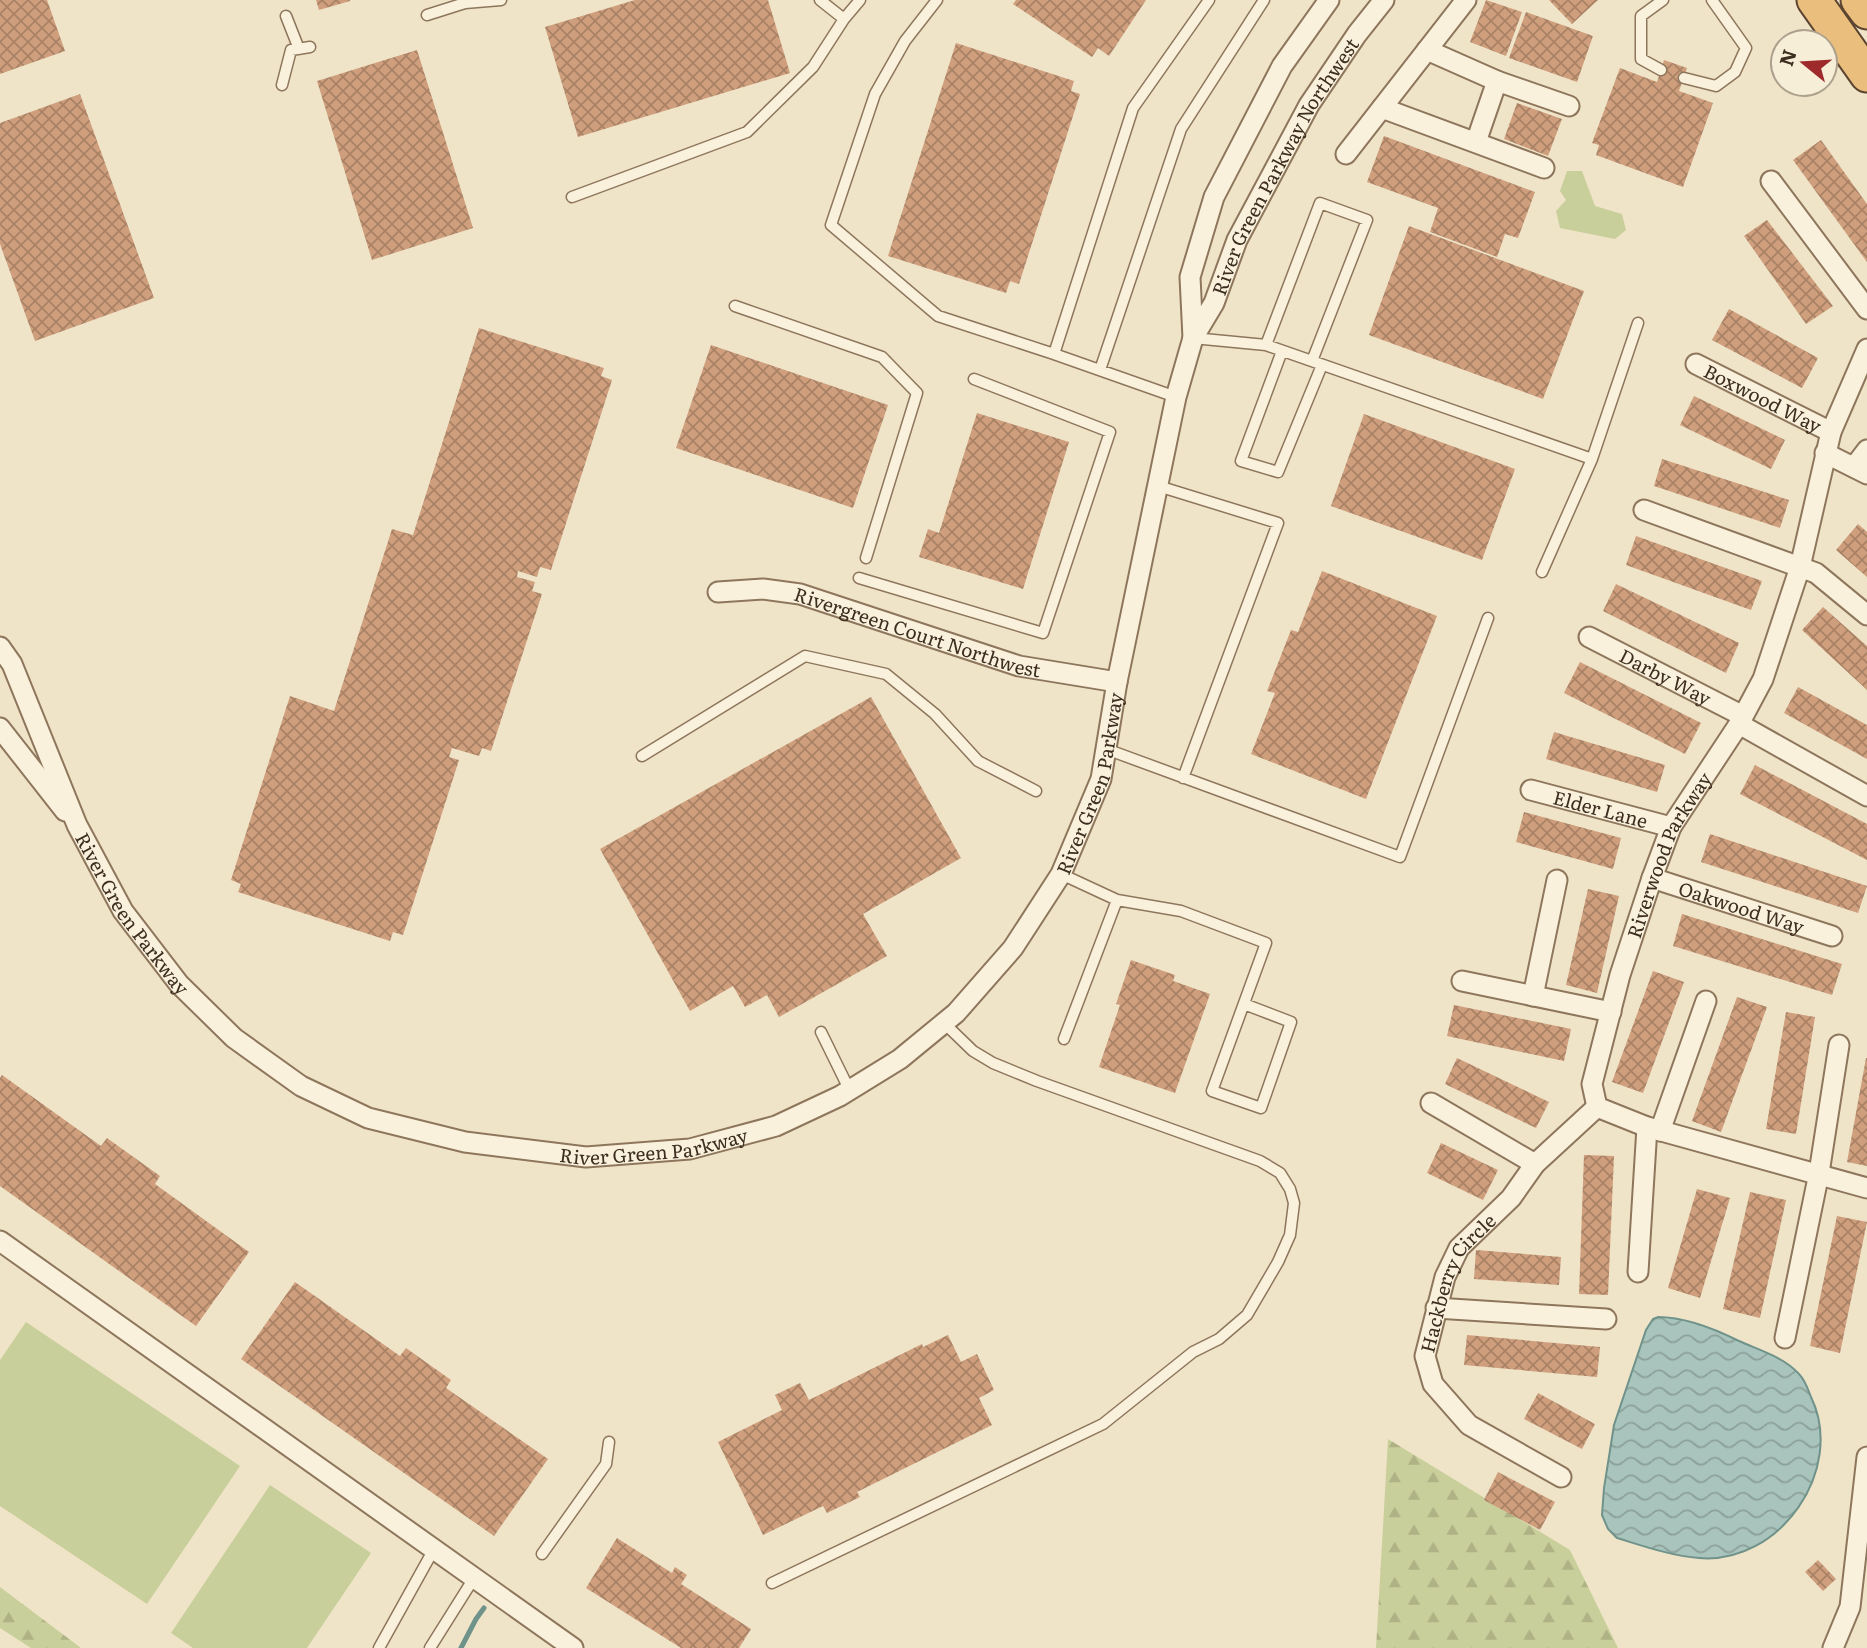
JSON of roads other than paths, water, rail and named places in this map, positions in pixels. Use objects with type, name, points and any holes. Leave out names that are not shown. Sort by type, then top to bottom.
[{"type":"highway","points":[[1814,0],[1867,75]]},
{"type":"highway","points":[[1858,0],[1867,12]]},
{"type":"street","name":"River Green Parkway Northwest","points":[[1193,338],[1190,277],[1214,197],[1282,66],[1329,0]]},
{"type":"street","name":"River Green Parkway Northwest","points":[[1118,682],[1176,397],[1193,338],[1214,303],[1237,240],[1309,105],[1357,34],[1384,0]]},
{"type":"street","points":[[1346,154],[1466,0]]},
{"type":"street","points":[[1427,50],[1497,81],[1569,106]]},
{"type":"street","points":[[1476,142],[1497,81]]},
{"type":"street","points":[[1382,108],[1545,168]]},
{"type":"street","points":[[1771,181],[1867,309]]},
{"type":"street","name":"Riverwood Parkway","points":[[1597,1107],[1592,1084],[1620,975],[1652,878],[1671,827],[1741,720],[1763,678],[1800,567],[1831,432],[1867,349]]},
{"type":"street","name":"Boxwood Way","points":[[1696,363],[1831,432]]},
{"type":"street","points":[[1825,453],[1860,470],[1867,450]]},
{"type":"street","points":[[1644,510],[1816,573],[1867,615]]},
{"type":"street","name":"Rivergreen Court Northwest","points":[[718,592],[763,589],[800,594],[1019,666],[1118,682]]},
{"type":"street","name":"Darby Way","points":[[1589,637],[1741,720],[1867,796]]},
{"type":"street","name":"River Green Parkway","points":[[0,647],[12,664],[77,825],[123,911],[179,984],[234,1038],[301,1086],[368,1118],[465,1142],[586,1157],[690,1149],[776,1126],[850,1091],[900,1059],[956,1013],[1013,948],[1061,874],[1101,779],[1118,682]]},
{"type":"street","name":"River Green Parkway","points":[[0,728],[77,825]]},
{"type":"street","name":"Elder Lane","points":[[1531,790],[1671,827]]},
{"type":"street","name":"Oakwood Way","points":[[1652,878],[1832,936]]},
{"type":"street","points":[[1533,996],[1557,880]]},
{"type":"street","points":[[1462,981],[1611,1012]]},
{"type":"street","points":[[1638,1272],[1653,1129],[1706,1001]]},
{"type":"street","points":[[1785,1338],[1819,1173],[1839,1045]]},
{"type":"street","points":[[1431,1103],[1535,1164]]},
{"type":"street","points":[[1597,1107],[1653,1129],[1867,1188]]},
{"type":"street","name":"Hackberry Circle","points":[[1561,1477],[1469,1425],[1433,1384],[1425,1356],[1445,1277],[1459,1248],[1511,1198],[1535,1164],[1597,1107]]},
{"type":"street","points":[[0,1241],[573,1648]]},
{"type":"street","points":[[1436,1308],[1606,1319]]},
{"type":"street","points":[[1833,1648],[1850,1607],[1867,1457]]},
{"type":"lane","points":[[427,15],[465,3],[501,0]]},
{"type":"lane","points":[[820,0],[844,19]]},
{"type":"lane","points":[[572,197],[747,132],[813,67],[844,19],[860,0]]},
{"type":"lane","points":[[937,0],[905,41],[875,94],[831,225],[938,316],[1176,397]]},
{"type":"lane","points":[[1054,354],[1133,108],[1209,0]]},
{"type":"lane","points":[[1100,370],[1181,129],[1264,0]]},
{"type":"lane","points":[[1661,69],[1641,59],[1641,16],[1663,0]]},
{"type":"lane","points":[[1684,78],[1716,86],[1735,72],[1746,48],[1712,0]]},
{"type":"lane","points":[[286,16],[299,49]]},
{"type":"lane","points":[[282,85],[291,50],[310,47]]},
{"type":"lane","points":[[1266,345],[1320,203],[1367,220],[1278,472],[1241,461],[1282,351]]},
{"type":"lane","points":[[735,306],[882,357],[917,393],[866,558]]},
{"type":"lane","points":[[1542,572],[1592,458],[1638,323]]},
{"type":"lane","points":[[1193,338],[1266,345],[1592,458]]},
{"type":"lane","points":[[859,578],[1043,633],[1110,432],[974,379]]},
{"type":"lane","points":[[1158,486],[1278,523],[1183,778]]},
{"type":"lane","points":[[1106,749],[1400,857],[1488,618]]},
{"type":"lane","points":[[642,756],[805,656],[886,674],[934,714],[978,761],[1036,791]]},
{"type":"lane","points":[[1061,874],[1116,900],[1181,911],[1266,943],[1212,1091],[1261,1108],[1291,1022],[1244,1004]]},
{"type":"lane","points":[[1064,1039],[1116,900]]},
{"type":"lane","points":[[772,1584],[1102,1424],[1151,1383],[1193,1352],[1219,1339],[1247,1315],[1278,1262],[1290,1235],[1294,1203],[1290,1189],[1280,1173],[1261,1161],[993,1063],[973,1051],[944,1023]]},
{"type":"lane","points":[[821,1032],[850,1091]]},
{"type":"lane","points":[[542,1553],[606,1464],[609,1442]]},
{"type":"lane","points":[[379,1648],[434,1549]]},
{"type":"lane","points":[[430,1648],[474,1578]]},
{"type":"water","points":[[1658,1317],[1689,1321],[1710,1328],[1786,1363],[1805,1382],[1820,1425],[1820,1454],[1812,1481],[1798,1507],[1779,1529],[1756,1546],[1729,1556],[1689,1557],[1617,1538],[1608,1529],[1602,1515],[1614,1425],[1646,1330],[1653,1319]]},
{"type":"waterway","points":[[461,1648],[484,1608]]}]
